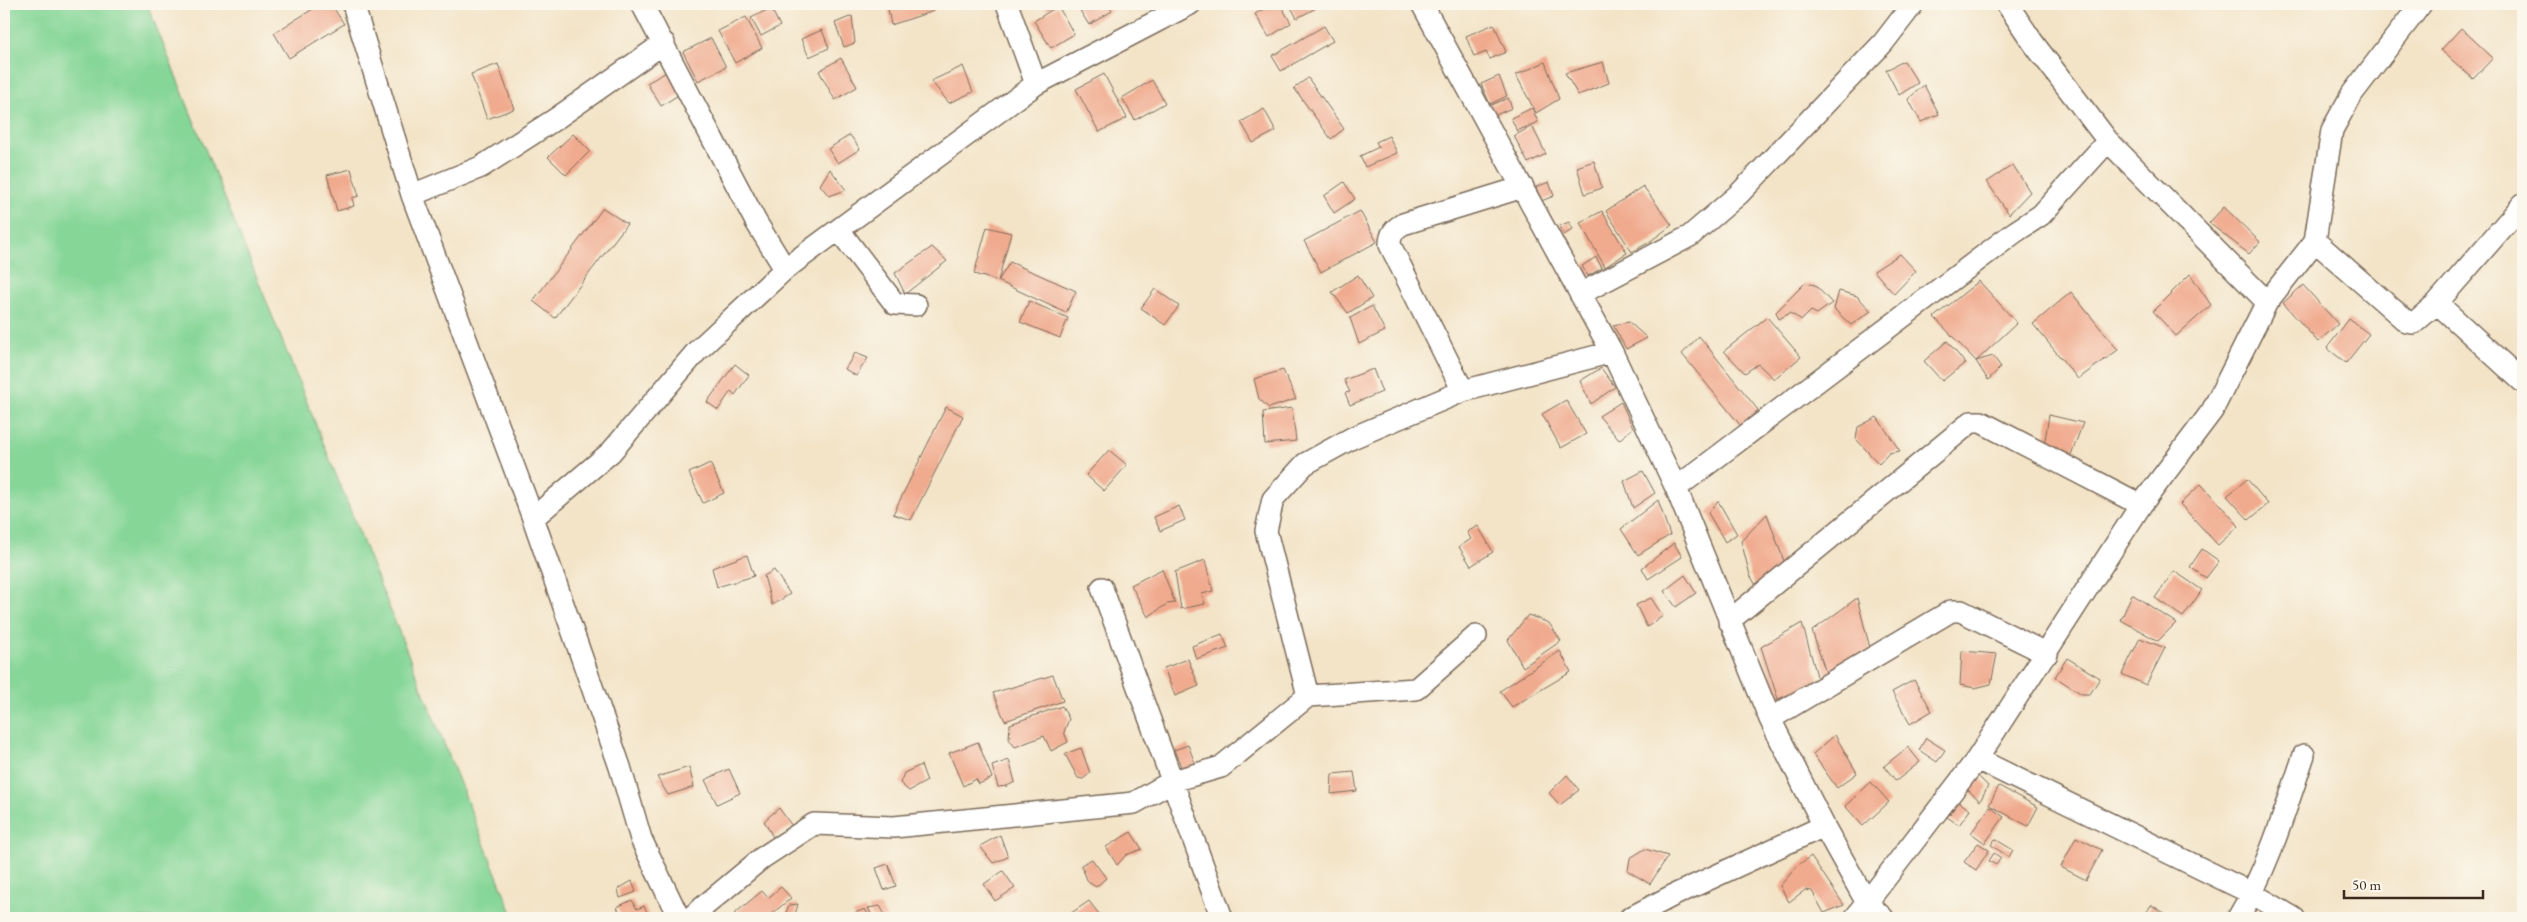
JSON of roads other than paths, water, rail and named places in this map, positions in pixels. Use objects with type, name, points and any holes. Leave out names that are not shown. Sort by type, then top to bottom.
[{"type":"street","points":[[353,4],[412,195],[533,518],[620,767],[641,839],[679,918]]},
{"type":"street","points":[[642,4],[756,222],[785,269]]},
{"type":"street","points":[[1007,4],[1036,84]]},
{"type":"street","points":[[533,518],[611,452],[697,351],[785,269],[1036,84],[1190,4]]},
{"type":"street","points":[[1422,4],[1612,352],[1676,488],[1770,719],[1824,826],[1861,911],[1883,918]]},
{"type":"street","points":[[1580,294],[1690,236],[1739,194],[1883,43],[1913,4]]},
{"type":"street","points":[[2007,4],[2034,44],[2108,141],[2267,302]]},
{"type":"street","points":[[1861,911],[1977,759],[2047,654],[2141,505],[2212,412],[2267,302],[2315,242],[2332,130],[2352,94],[2421,4]]},
{"type":"street","points":[[412,195],[481,167],[557,118],[664,43]]},
{"type":"street","points":[[1676,488],[2007,238],[2041,215],[2108,141]]},
{"type":"street","points":[[1463,392],[1390,245],[1390,238],[1395,228],[1403,224],[1523,187]]},
{"type":"street","points":[[2315,242],[2407,322],[2417,322],[2437,303],[2523,204]]},
{"type":"street","points":[[839,230],[895,304],[916,305]]},
{"type":"street","points":[[2437,303],[2523,382]]},
{"type":"street","points":[[1308,696],[1266,531],[1273,499],[1305,464],[1352,438],[1463,392],[1612,352]]},
{"type":"street","points":[[1729,621],[1971,422],[1981,422],[2141,505]]},
{"type":"street","points":[[1102,588],[1222,918]]},
{"type":"street","points":[[1770,719],[1951,611],[1961,611],[2047,654]]},
{"type":"street","points":[[690,918],[762,858],[814,824],[894,826],[1134,803],[1173,781],[1221,767],[1308,696],[1416,688],[1476,636]]},
{"type":"street","points":[[2238,918],[2253,894],[2265,866],[2304,755]]},
{"type":"street","points":[[1977,759],[2253,894],[2294,918]]},
{"type":"street","points":[[1630,918],[1672,896],[1824,826]]}]
